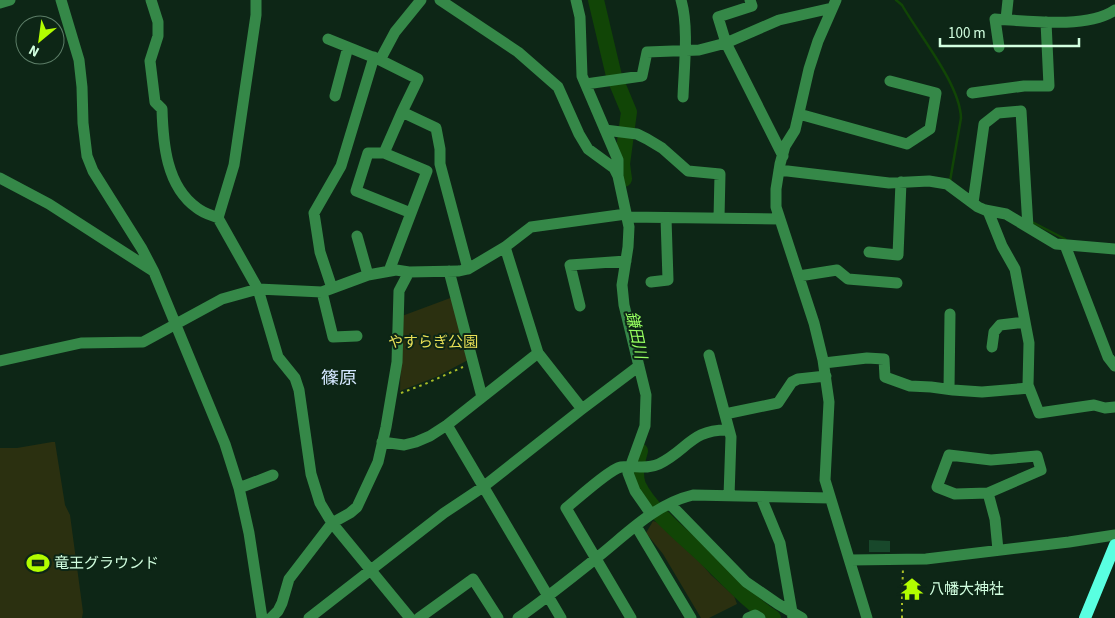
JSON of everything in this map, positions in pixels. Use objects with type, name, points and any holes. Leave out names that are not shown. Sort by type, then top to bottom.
[{"type":"main road","points":[[1085,618],[1115,545]]},
{"type":"street","points":[[0,3],[10,0]]},
{"type":"street","points":[[61,0],[79,60],[87,156],[100,184],[154,272],[225,444],[239,488],[249,533],[262,618]]},
{"type":"street","points":[[151,0],[158,22],[158,36],[150,61],[155,102],[162,109],[163,139],[172,175],[180,190],[197,209],[218,218],[258,289],[278,357],[295,378],[299,390],[311,474],[320,503],[332,523],[410,618]]},
{"type":"street","points":[[218,218],[234,166],[256,15],[256,0]]},
{"type":"street","points":[[356,336],[333,337],[314,213],[341,166],[377,59],[395,32],[422,0]]},
{"type":"street","points":[[440,0],[518,52],[558,88],[588,149],[614,168],[618,176]]},
{"type":"street","points":[[576,0],[580,17],[582,76],[618,160],[618,176],[629,227],[622,285],[624,305],[646,395],[645,426],[628,473],[635,491],[651,514]]},
{"type":"street","points":[[681,0],[685,50],[683,97]]},
{"type":"street","points":[[750,0],[752,6],[718,17],[726,43],[783,156]]},
{"type":"street","points":[[1006,19],[1008,0]]},
{"type":"street","points":[[586,84],[642,76],[647,52],[699,50],[726,43],[780,20],[834,4]]},
{"type":"street","points":[[834,4],[818,41],[795,130],[785,146],[779,170],[776,207],[814,323],[824,363],[829,402],[825,480],[867,618]]},
{"type":"street","points":[[998,47],[995,18],[1046,22],[1089,20],[1106,16],[1115,10]]},
{"type":"street","points":[[972,93],[1024,86],[1049,86],[1046,22]]},
{"type":"street","points":[[328,39],[377,59],[418,79],[384,153]]},
{"type":"street","points":[[334,96],[348,47]]},
{"type":"street","points":[[799,114],[907,144],[930,129],[936,93],[890,81]]},
{"type":"street","points":[[973,203],[984,124],[998,113],[1021,111],[1028,227]]},
{"type":"street","points":[[402,112],[436,128],[440,149],[440,164],[468,269]]},
{"type":"street","points":[[605,130],[637,134],[662,148],[688,171],[720,174],[719,218]]},
{"type":"street","points":[[389,271],[411,214],[427,171],[384,153],[368,153],[356,191],[411,214]]},
{"type":"street","points":[[779,170],[853,180],[929,181],[947,184],[973,203],[988,211],[1006,214],[1056,244],[1115,249]]},
{"type":"street","points":[[0,178],[49,204],[154,272]]},
{"type":"street","points":[[869,252],[898,255],[901,182]]},
{"type":"street","points":[[988,211],[1002,246],[1015,269],[1029,343],[1029,388],[1039,413],[1094,405],[1105,408],[1115,407]]},
{"type":"street","points":[[0,361],[81,343],[143,342],[222,300],[258,289],[327,290],[368,275],[389,271],[449,271],[468,269],[506,247],[531,227],[627,216],[780,219]]},
{"type":"street","points":[[650,282],[668,280],[666,218]]},
{"type":"street","points":[[357,236],[368,275]]},
{"type":"street","points":[[1065,245],[1108,357],[1115,366]]},
{"type":"street","points":[[506,247],[538,353],[582,409]]},
{"type":"street","points":[[580,306],[570,265],[626,261]]},
{"type":"street","points":[[799,276],[837,270],[848,279],[897,283]]},
{"type":"street","points":[[449,271],[482,397]]},
{"type":"street","points":[[271,618],[278,611],[282,603],[289,579],[332,523],[357,507],[378,462],[397,362],[399,292],[409,272]]},
{"type":"street","points":[[949,389],[950,314]]},
{"type":"street","points":[[992,347],[994,332],[1000,326],[1026,322]]},
{"type":"street","points":[[382,442],[404,445],[430,436],[447,425],[538,353]]},
{"type":"street","points":[[709,355],[731,437],[730,496]]},
{"type":"street","points":[[824,363],[867,358],[884,359],[885,377],[910,386],[982,392],[1029,388]]},
{"type":"street","points":[[309,618],[444,513],[483,487],[639,366]]},
{"type":"street","points":[[725,414],[778,403],[792,382],[798,378],[826,376]]},
{"type":"street","points":[[447,425],[561,618]]},
{"type":"street","points":[[631,618],[566,508],[620,467],[648,468],[669,459],[698,436],[716,430],[729,430]]},
{"type":"street","points":[[949,455],[990,460],[1037,456],[1041,470],[988,492],[955,494],[936,487],[949,455]]},
{"type":"street","points":[[239,488],[273,475]]},
{"type":"street","points":[[988,492],[995,519],[998,550]]},
{"type":"street","points":[[518,618],[548,597],[651,514],[680,498],[730,496],[830,498]]},
{"type":"street","points":[[761,497],[780,543],[796,616]]},
{"type":"street","points":[[670,504],[746,582],[796,616]]},
{"type":"street","points":[[636,526],[691,618]]},
{"type":"street","points":[[850,560],[926,559],[1115,535]]},
{"type":"street","points":[[419,618],[432,614],[473,579],[498,618]]},
{"type":"street","points":[[748,618],[755,615],[760,618]]},
{"type":"path","points":[[391,395],[407,392],[473,363]]},
{"type":"path","points":[[902,599],[903,559]]},
{"type":"path","points":[[902,603],[902,618]]},
{"type":"green space","name":"やすらぎ公園","points":[[453,297],[470,359],[436,377],[400,391],[402,316]]},
{"type":"green space","name":"竜王グラウンド","points":[[55,442],[65,505],[70,515],[83,612],[82,618],[0,618],[0,448],[17,448]]},
{"type":"green space","points":[[653,521],[665,525],[711,575],[734,596],[737,604],[709,618],[701,618],[663,554],[646,533]]},
{"type":"building","points":[[869,540],[890,541],[890,552],[869,552]]},
{"type":"waterway","name":"鎌田川","points":[[596,0],[614,76],[629,112],[622,164],[624,179]]},
{"type":"waterway","points":[[896,0],[902,5],[938,60],[954,90],[959,105],[961,118],[950,181]]},
{"type":"waterway","points":[[1032,222],[1066,241]]},
{"type":"waterway","name":"鎌田川","points":[[640,451],[636,477],[638,485],[650,504],[754,604],[773,618]]},
{"type":"place","name":"竜王グラウンド","points":[[38,563]]},
{"type":"place","name":"八幡大神社","points":[[912,589]]},
{"type":"district","name":"篠原","points":[[339,378]]}]
